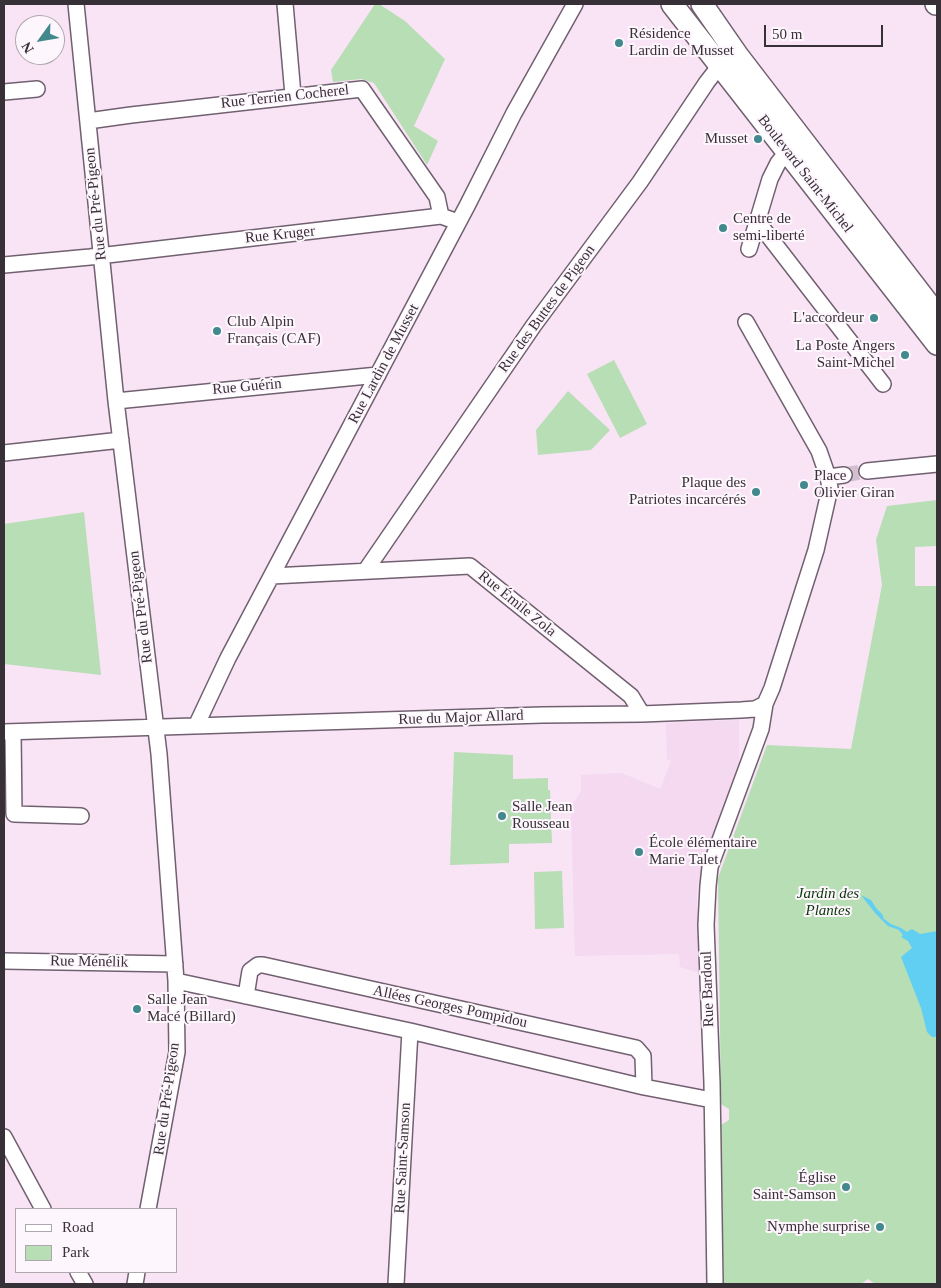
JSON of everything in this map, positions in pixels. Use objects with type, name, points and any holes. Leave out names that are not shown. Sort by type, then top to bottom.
[{"type":"main road","name":"Boulevard Saint-Michel","points":[[672,4],[730,61],[937,314]]},
{"type":"main road","name":"Boulevard Saint-Michel","points":[[702,4],[730,61],[788,151],[937,344]]},
{"type":"street","name":"Rue du Pré-Pigeon","points":[[76,4],[116,401],[156,728],[175,964],[176,1052],[148,1208]]},
{"type":"street","points":[[285,4],[293,96]]},
{"type":"street","name":"Rue Lardin de Musset","points":[[196,726],[228,658],[514,113],[575,4]]},
{"type":"street","name":"Rue des Buttes de Pigeon","points":[[366,570],[534,325],[640,182],[707,82],[730,61]]},
{"type":"street","points":[[4,92],[37,89]]},
{"type":"street","name":"Rue Terrien Cocherel","points":[[88,121],[362,89],[437,197],[441,216]]},
{"type":"street","points":[[749,249],[770,178],[778,163],[788,151]]},
{"type":"street","name":"Rue Kruger","points":[[4,265],[441,216],[458,222]]},
{"type":"street","points":[[758,221],[883,384]]},
{"type":"street","points":[[746,322],[819,451],[828,477],[829,497],[816,550],[772,688],[765,704]]},
{"type":"street","name":"Rue Guérin","points":[[116,401],[378,375]]},
{"type":"street","points":[[4,452],[121,440]]},
{"type":"street","points":[[868,471],[937,464]]},
{"type":"street","points":[[828,477],[844,475]]},
{"type":"street","name":"Rue Émile Zola","points":[[272,576],[470,566],[631,696],[642,714]]},
{"type":"street","name":"Rue du Major Allard","points":[[8,732],[542,715],[642,714],[741,710],[765,704]]},
{"type":"street","name":"Rue Bardoul","points":[[715,1284],[712,1100],[706,925],[709,876],[716,847],[761,729],[765,704]]},
{"type":"street","points":[[8,732],[9,814],[81,816]]},
{"type":"street","name":"Rue Ménélik","points":[[4,961],[175,964]]},
{"type":"street","name":"Allées Georges Pompidou","points":[[246,996],[250,971],[258,965],[636,1048],[643,1056],[644,1087]]},
{"type":"street","points":[[176,981],[410,1031],[644,1087],[712,1100]]},
{"type":"street","name":"Rue Saint-Samson","points":[[396,1284],[410,1031]]},
{"type":"street","points":[[4,1137],[43,1208]]},
{"type":"shaded area","name":"École élémentaire Marie Talet","points":[[739,720],[739,769],[704,860],[697,891],[699,973],[680,967],[679,954],[575,956],[571,816],[573,804],[581,791],[581,775],[622,773],[660,789],[671,761],[667,760],[666,723]]},
{"type":"green space","points":[[375,4],[379,4],[405,21],[445,59],[414,126],[438,141],[427,165],[374,83],[361,79],[333,82],[331,70]]},
{"type":"green space","points":[[614,360],[647,424],[620,438],[587,374]]},
{"type":"green space","points":[[568,391],[610,430],[591,450],[538,455],[536,430]]},
{"type":"green space","name":"Jardin des Plantes","points":[[937,500],[937,546],[915,547],[915,586],[937,586],[937,1284],[875,1284],[868,1279],[861,1284],[724,1284],[721,1125],[729,1120],[729,1109],[721,1104],[718,878],[767,745],[851,749],[882,585],[876,540],[887,506]]},
{"type":"green space","points":[[84,512],[101,675],[4,664],[4,524]]},
{"type":"green space","name":"Salle Jean Rousseau","points":[[454,752],[513,755],[513,779],[548,778],[552,843],[509,844],[509,863],[450,865]]},
{"type":"green space","points":[[562,871],[564,928],[535,929],[534,872]]},
{"type":"water","points":[[861,895],[871,900],[884,919],[907,932],[912,929],[920,934],[937,931],[937,1036],[932,1037],[927,1032],[921,1008],[901,957],[912,948],[908,941],[901,937],[903,935],[899,930],[888,926]]},
{"type":"tunnel","points":[[844,475],[867,471]]},
{"type":"place","name":"Résidence Lardin de Musset","points":[[619,43]]},
{"type":"place","name":"Musset","points":[[758,139]]},
{"type":"place","name":"Centre de semi-liberté","points":[[723,228]]},
{"type":"place","name":"L'accordeur","points":[[874,318]]},
{"type":"place","name":"Club Alpin Français (CAF)","points":[[217,331]]},
{"type":"place","name":"La Poste Angers Saint-Michel","points":[[905,355]]},
{"type":"place","name":"Place Olivier Giran","points":[[804,485]]},
{"type":"place","name":"Plaque des Patriotes incarcérés","points":[[756,492]]},
{"type":"place","name":"Salle Jean Rousseau","points":[[502,816]]},
{"type":"place","name":"École élémentaire Marie Talet","points":[[639,852]]},
{"type":"place","name":"Salle Jean Macé (Billard)","points":[[137,1009]]},
{"type":"place","name":"Église Saint-Samson","points":[[846,1187]]},
{"type":"place","name":"Nymphe surprise","points":[[880,1227]]}]
